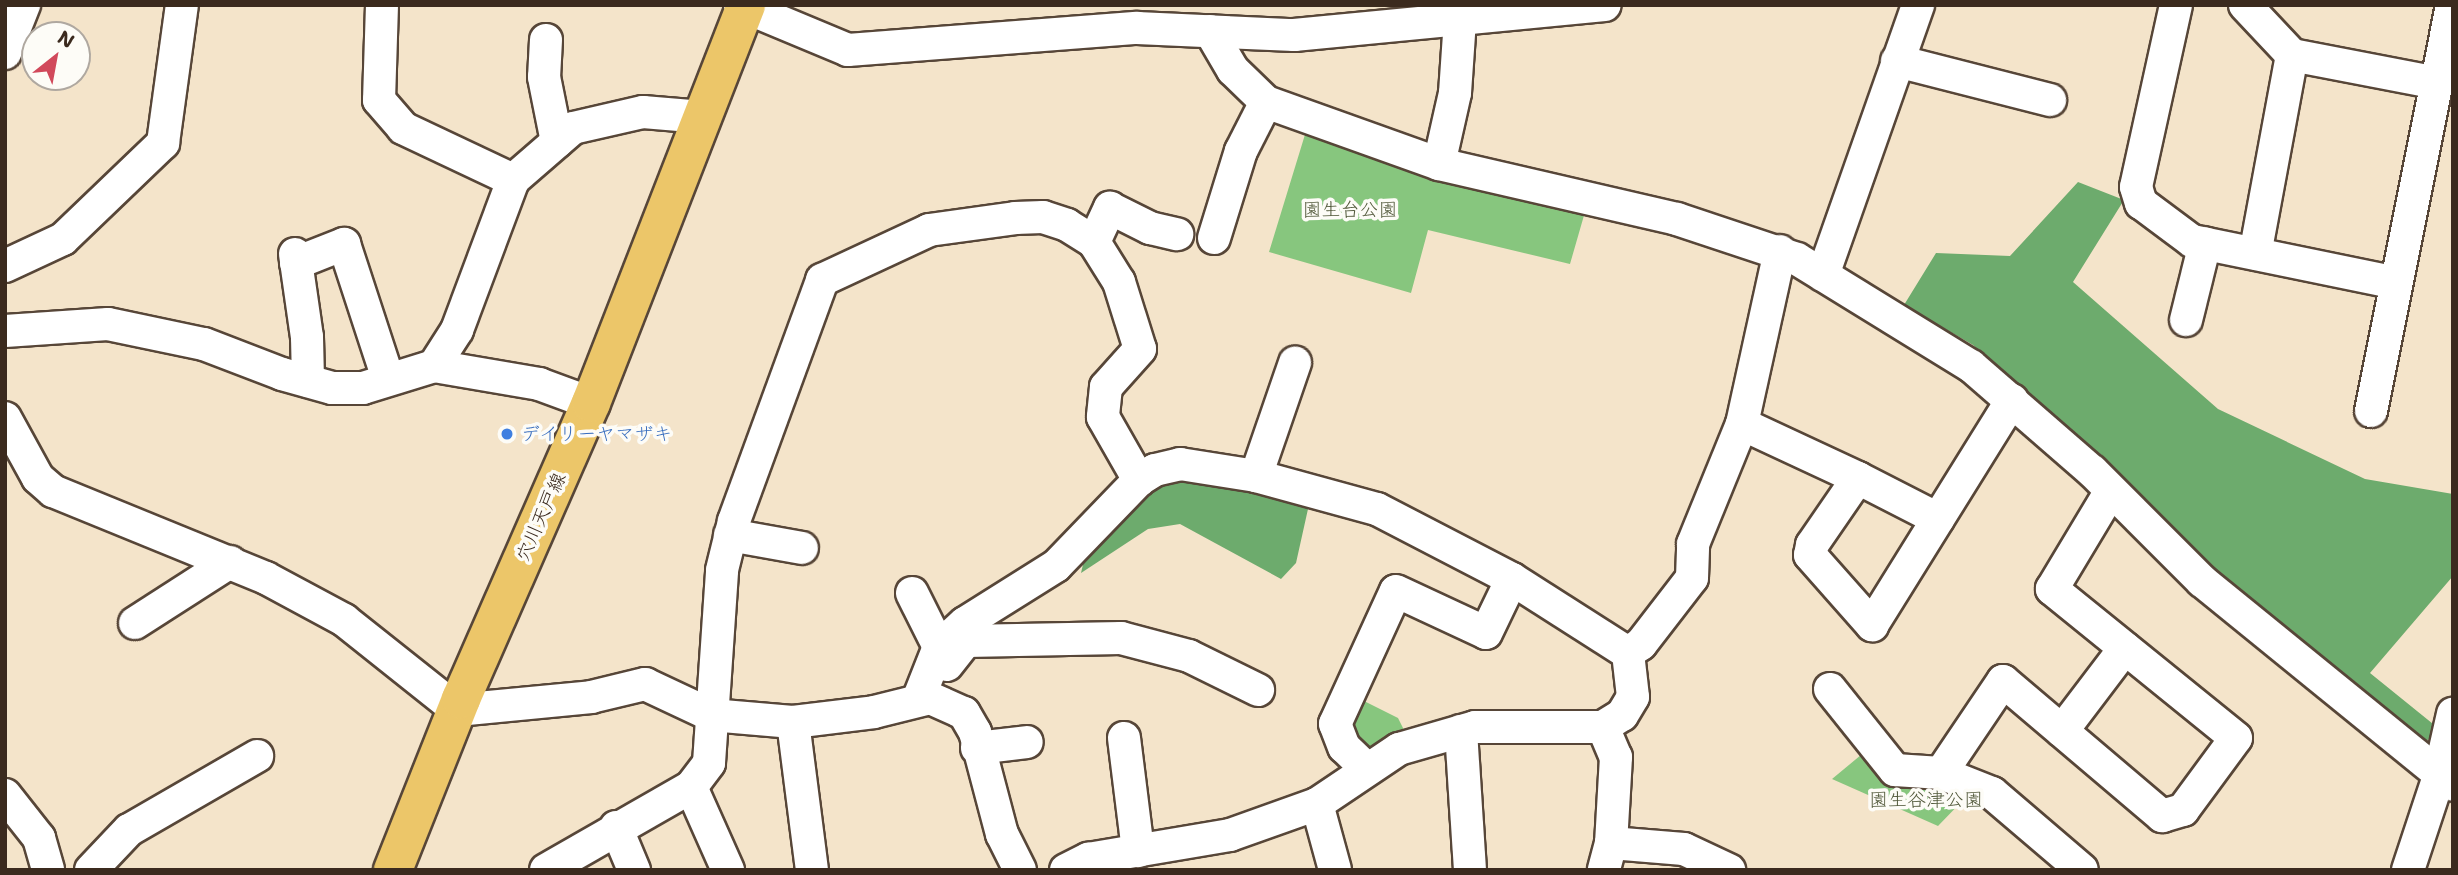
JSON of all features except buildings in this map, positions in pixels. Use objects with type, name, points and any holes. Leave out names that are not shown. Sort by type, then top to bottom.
[{"type":"main road","name":"穴川天戸線","points":[[393,870],[457,710],[591,403],[744,6]]},
{"type":"street","points":[[5,53],[24,5]]},
{"type":"street","points":[[5,266],[63,239],[163,143],[182,5]]},
{"type":"street","points":[[382,5],[379,100],[403,128],[513,180]]},
{"type":"street","points":[[744,6],[848,50],[1158,17],[1210,32],[1293,35],[1605,5]]},
{"type":"street","points":[[1823,275],[1918,5]]},
{"type":"street","points":[[2176,5],[2136,187],[2141,203],[2192,241],[2396,283]]},
{"type":"street","points":[[2245,5],[2292,55],[2437,83]]},
{"type":"street","points":[[2371,411],[2369,354],[2396,283],[2452,5]]},
{"type":"street","points":[[1439,164],[1455,93],[1460,19]]},
{"type":"street","points":[[1210,32],[1233,70],[1266,102],[1439,164],[1677,219],[1780,251],[1823,275],[1971,366],[2111,491],[2203,581],[2446,780]]},
{"type":"street","points":[[546,40],[544,77],[557,142]]},
{"type":"street","points":[[2255,254],[2292,55]]},
{"type":"street","points":[[1897,61],[2050,100]]},
{"type":"street","points":[[1214,238],[1241,151],[1266,102]]},
{"type":"street","points":[[433,366],[457,330],[513,180],[572,128],[643,112],[703,117]]},
{"type":"street","points":[[1094,242],[1110,208],[1150,228],[1177,234]]},
{"type":"street","points":[[546,870],[616,827],[691,787],[709,762],[722,570],[730,535],[822,281],[929,230],[983,221],[1043,218],[1067,225],[1094,242],[1119,282],[1140,349],[1106,387],[1103,417],[1139,480]]},
{"type":"street","points":[[2186,320],[2205,243]]},
{"type":"street","points":[[308,380],[307,337],[296,259],[344,244],[388,379]]},
{"type":"street","points":[[1628,653],[1641,644],[1692,578],[1693,544],[1742,424],[1780,251]]},
{"type":"street","points":[[5,331],[108,324],[151,330],[332,388],[363,388],[433,366],[539,384],[591,403]]},
{"type":"street","points":[[1256,476],[1295,363]]},
{"type":"street","points":[[1858,478],[1812,545],[1810,555],[1872,625],[2012,400]]},
{"type":"street","points":[[5,418],[38,478],[53,491],[230,562],[344,620],[457,710],[591,697],[645,684],[711,715],[793,722],[924,699],[964,713],[1002,834],[1020,870]]},
{"type":"street","points":[[1742,424],[1938,519]]},
{"type":"street","points":[[924,699],[939,647],[965,623],[1056,566],[1139,480],[1155,470],[1180,464],[1256,476],[1377,509],[1512,579],[1628,653]]},
{"type":"street","points":[[1941,773],[2003,681],[2162,816],[2183,810],[2236,738],[2052,589],[2111,491]]},
{"type":"street","points":[[730,535],[802,548]]},
{"type":"street","points":[[135,623],[230,562]]},
{"type":"street","points":[[1366,768],[1344,747],[1335,724],[1396,592],[1486,633],[1512,579]]},
{"type":"street","points":[[912,593],[939,647]]},
{"type":"street","points":[[924,699],[955,651],[966,641],[1012,639],[1121,638],[1189,656],[1258,690]]},
{"type":"street","points":[[2062,732],[2125,648]]},
{"type":"street","points":[[1066,870],[1088,859],[1230,835],[1317,804],[1366,768],[1399,749],[1475,727],[1603,727],[1622,715],[1633,697],[1628,653]]},
{"type":"street","points":[[1830,689],[1895,770],[1941,773],[1992,793],[2082,870]]},
{"type":"street","points":[[2408,870],[2446,780],[2453,714]]},
{"type":"street","points":[[793,722],[812,870]]},
{"type":"street","points":[[1603,727],[1616,757],[1607,856],[1684,849],[1729,870]]},
{"type":"street","points":[[1461,731],[1469,870]]},
{"type":"street","points":[[1124,738],[1138,851]]},
{"type":"street","points":[[977,748],[1027,742]]},
{"type":"street","points":[[91,870],[129,830],[257,757]]},
{"type":"street","points":[[691,787],[728,870]]},
{"type":"street","points":[[5,795],[39,838],[48,870]]},
{"type":"street","points":[[1317,804],[1335,870]]},
{"type":"street","points":[[616,827],[634,870]]},
{"type":"green space","name":"園生台公園","points":[[1307,128],[1587,205],[1570,264],[1428,230],[1411,293],[1269,252]]},
{"type":"green space","points":[[2078,182],[2124,200],[2073,282],[2218,409],[2365,479],[2453,494],[2453,576],[2370,673],[2438,728],[2426,742],[2283,635],[1973,345],[1904,305],[1936,253],[2010,256]]},
{"type":"green space","points":[[1195,476],[1310,500],[1296,563],[1281,579],[1180,524],[1148,529],[1081,573],[1085,556],[1150,488]]},
{"type":"green space","points":[[1356,697],[1398,718],[1405,732],[1366,752],[1350,735]]},
{"type":"green space","name":"園生谷津公園","points":[[1867,750],[1927,780],[1967,796],[1938,826],[1832,779]]},
{"type":"place","name":"デイリーヤマザキ","points":[[507,434]]}]
